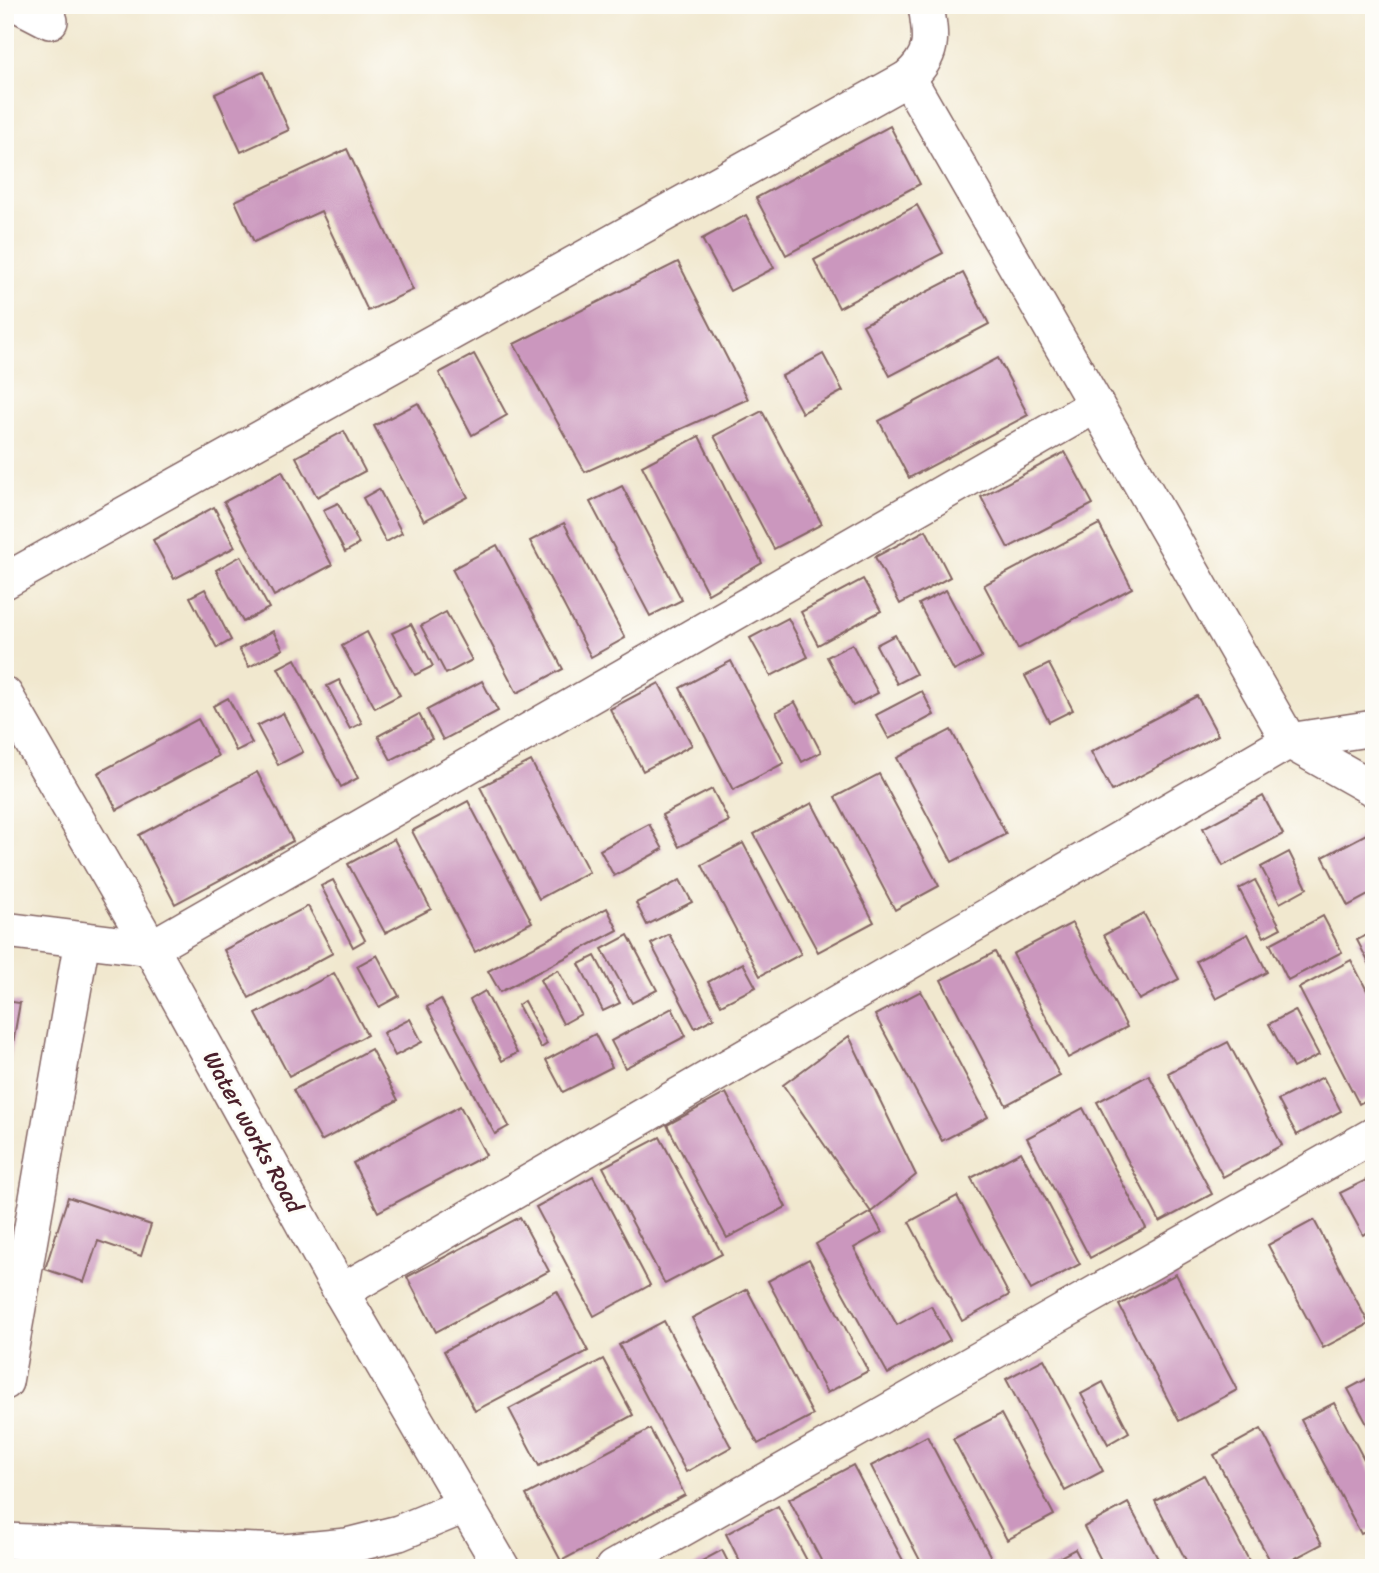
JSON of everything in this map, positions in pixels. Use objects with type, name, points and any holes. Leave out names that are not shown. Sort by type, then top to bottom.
[{"type":"street","points":[[19,5],[50,21]]},
{"type":"street","points":[[5,581],[908,78],[925,63],[931,38],[926,5]]},
{"type":"street","points":[[908,78],[1289,741],[1374,789]]},
{"type":"street","points":[[5,930],[151,948],[1096,405]]},
{"type":"street","name":"Water works Road","points":[[5,695],[151,948],[341,1292],[502,1568]]},
{"type":"street","points":[[341,1292],[1289,741],[1374,728]]},
{"type":"street","points":[[5,1382],[82,940]]},
{"type":"street","points":[[613,1568],[1374,1135]]},
{"type":"street","points":[[5,1541],[39,1556],[284,1560],[399,1533],[464,1506]]},
{"type":"building","points":[[263,72],[289,130],[241,152],[215,94]]},
{"type":"building","points":[[890,126],[920,184],[786,255],[756,198]]},
{"type":"building","points":[[347,149],[413,290],[368,311],[321,211],[254,242],[235,201]]},
{"type":"building","points":[[917,205],[943,253],[839,308],[814,260]]},
{"type":"building","points":[[746,215],[774,268],[730,291],[702,239]]},
{"type":"building","points":[[678,262],[748,399],[585,472],[514,344]]},
{"type":"building","points":[[963,273],[989,324],[890,376],[863,325]]},
{"type":"building","points":[[474,354],[507,415],[472,435],[439,373]]},
{"type":"building","points":[[823,354],[843,391],[802,413],[782,376]]},
{"type":"building","points":[[998,358],[1028,415],[909,478],[879,421]]},
{"type":"building","points":[[418,403],[468,497],[424,521],[374,426]]},
{"type":"building","points":[[762,411],[822,524],[774,549],[714,436]]},
{"type":"building","points":[[344,431],[365,471],[317,497],[296,457]]},
{"type":"building","points":[[699,436],[762,563],[708,594],[642,466]]},
{"type":"building","points":[[1065,452],[1093,504],[1008,548],[981,497]]},
{"type":"building","points":[[282,471],[332,565],[274,596],[224,502]]},
{"type":"building","points":[[622,486],[682,600],[650,616],[590,502]]},
{"type":"building","points":[[379,489],[402,533],[386,542],[363,498]]},
{"type":"building","points":[[338,503],[359,544],[345,552],[323,510]]},
{"type":"building","points":[[214,507],[235,547],[174,579],[153,540]]},
{"type":"building","points":[[564,523],[625,638],[591,657],[530,541]]},
{"type":"building","points":[[1099,524],[1132,588],[1018,649],[984,585]]},
{"type":"building","points":[[926,530],[950,577],[900,604],[875,557]]},
{"type":"building","points":[[497,545],[563,669],[517,693],[452,569]]},
{"type":"building","points":[[241,556],[269,608],[243,622],[216,570]]},
{"type":"building","points":[[863,579],[881,611],[818,645],[801,612]]},
{"type":"building","points":[[205,589],[231,640],[217,648],[190,597]]},
{"type":"building","points":[[946,590],[982,657],[954,671],[919,604]]},
{"type":"building","points":[[446,612],[472,660],[446,674],[421,626]]},
{"type":"building","points":[[788,618],[808,657],[771,676],[750,638]]},
{"type":"building","points":[[411,624],[433,666],[415,675],[392,633]]},
{"type":"building","points":[[273,631],[283,649],[249,667],[239,649]]},
{"type":"building","points":[[367,632],[400,695],[375,708],[342,646]]},
{"type":"building","points":[[895,635],[916,674],[897,684],[876,645]]},
{"type":"building","points":[[852,644],[878,693],[853,706],[827,657]]},
{"type":"building","points":[[295,659],[358,778],[341,787],[278,668]]},
{"type":"building","points":[[731,661],[784,763],[733,790],[680,688]]},
{"type":"building","points":[[1049,664],[1073,710],[1049,722],[1025,676]]},
{"type":"building","points":[[339,680],[362,723],[350,729],[327,686]]},
{"type":"building","points":[[482,681],[498,711],[443,740],[427,710]]},
{"type":"building","points":[[659,683],[692,745],[643,771],[610,709]]},
{"type":"building","points":[[922,691],[934,715],[889,739],[876,715]]},
{"type":"building","points":[[1197,696],[1218,735],[1112,791],[1091,752]]},
{"type":"building","points":[[228,698],[252,743],[236,751],[213,706]]},
{"type":"building","points":[[795,702],[821,752],[802,762],[776,712]]},
{"type":"building","points":[[283,713],[303,752],[278,765],[257,726]]},
{"type":"building","points":[[419,714],[432,739],[391,760],[378,736]]},
{"type":"building","points":[[198,719],[218,756],[117,810],[98,773]]},
{"type":"building","points":[[951,730],[1006,834],[952,862],[897,758]]},
{"type":"building","points":[[531,761],[589,872],[539,899],[480,787]]},
{"type":"building","points":[[257,772],[293,841],[175,904],[139,835]]},
{"type":"building","points":[[879,774],[939,886],[895,910],[835,797]]},
{"type":"building","points":[[712,789],[729,821],[679,847],[662,815]]},
{"type":"building","points":[[1263,796],[1283,834],[1223,866],[1203,828]]},
{"type":"building","points":[[468,801],[532,922],[475,952],[412,831]]},
{"type":"building","points":[[812,803],[874,922],[818,952],[754,834]]},
{"type":"building","points":[[649,824],[663,849],[614,876],[600,850]]},
{"type":"building","points":[[1374,830],[1374,892],[1348,906],[1323,857]]},
{"type":"building","points":[[394,839],[431,909],[385,933],[348,864]]},
{"type":"building","points":[[743,843],[801,954],[760,976],[702,865]]},
{"type":"building","points":[[1289,852],[1307,888],[1280,903],[1261,867]]},
{"type":"building","points":[[333,880],[365,940],[353,947],[321,886]]},
{"type":"building","points":[[680,880],[692,902],[647,925],[636,903]]},
{"type":"building","points":[[1255,880],[1281,928],[1264,937],[1239,889]]},
{"type":"building","points":[[308,906],[333,953],[249,998],[224,950]]},
{"type":"building","points":[[607,908],[618,930],[500,992],[488,971]]},
{"type":"building","points":[[1144,914],[1179,979],[1139,1000],[1104,935]]},
{"type":"building","points":[[1323,916],[1342,952],[1288,980],[1270,944]]},
{"type":"building","points":[[1072,923],[1127,1027],[1068,1058],[1013,954]]},
{"type":"building","points":[[1374,931],[1374,973],[1357,940]]},
{"type":"building","points":[[669,934],[714,1018],[695,1028],[651,944]]},
{"type":"building","points":[[1248,934],[1267,972],[1216,999],[1196,961]]},
{"type":"building","points":[[628,935],[657,990],[632,1003],[602,949]]},
{"type":"building","points":[[995,952],[1060,1076],[1006,1105],[941,980]]},
{"type":"building","points":[[377,955],[399,996],[379,1007],[357,966]]},
{"type":"building","points":[[595,956],[620,1003],[603,1011],[579,964]]},
{"type":"building","points":[[1351,960],[1374,1004],[1374,1096],[1359,1104],[1299,988]]},
{"type":"building","points":[[743,963],[756,987],[721,1005],[708,982]]},
{"type":"building","points":[[558,970],[581,1014],[563,1024],[540,980]]},
{"type":"building","points":[[334,973],[367,1035],[289,1076],[256,1014]]},
{"type":"building","points":[[485,991],[517,1053],[502,1061],[470,1000]]},
{"type":"building","points":[[921,991],[988,1117],[942,1141],[875,1015]]},
{"type":"building","points":[[441,999],[509,1126],[495,1134],[427,1007]]},
{"type":"building","points":[[5,1001],[20,1003],[7,1077],[5,1077]]},
{"type":"building","points":[[524,1001],[547,1044],[541,1048],[518,1005]]},
{"type":"building","points":[[672,1008],[686,1036],[625,1068],[611,1041]]},
{"type":"building","points":[[1295,1010],[1319,1055],[1293,1068],[1269,1024]]},
{"type":"building","points":[[410,1019],[422,1042],[395,1056],[383,1033]]},
{"type":"building","points":[[595,1034],[612,1067],[563,1092],[546,1060]]},
{"type":"building","points":[[849,1036],[916,1175],[871,1212],[783,1085]]},
{"type":"building","points":[[1228,1042],[1282,1145],[1223,1177],[1168,1073]]},
{"type":"building","points":[[371,1049],[398,1100],[321,1141],[293,1090]]},
{"type":"building","points":[[1149,1075],[1212,1194],[1160,1222],[1097,1102]]},
{"type":"building","points":[[1323,1077],[1341,1111],[1297,1135],[1278,1100]]},
{"type":"building","points":[[726,1093],[786,1207],[727,1238],[667,1125]]},
{"type":"building","points":[[460,1106],[486,1155],[378,1212],[353,1163]]},
{"type":"building","points":[[1083,1108],[1146,1228],[1090,1258],[1027,1138]]},
{"type":"building","points":[[660,1137],[722,1254],[665,1284],[603,1167]]},
{"type":"building","points":[[1021,1152],[1080,1264],[1031,1290],[971,1178]]},
{"type":"building","points":[[593,1176],[650,1285],[594,1316],[536,1207]]},
{"type":"building","points":[[1374,1176],[1374,1229],[1363,1235],[1340,1193]]},
{"type":"building","points":[[957,1196],[1009,1295],[962,1321],[909,1222]]},
{"type":"building","points":[[68,1197],[151,1225],[141,1256],[98,1241],[84,1282],[45,1269]]},
{"type":"building","points":[[871,1212],[882,1232],[854,1248],[897,1325],[931,1306],[950,1340],[888,1374],[816,1244]]},
{"type":"building","points":[[520,1217],[549,1271],[436,1332],[407,1277]]},
{"type":"building","points":[[1314,1220],[1369,1324],[1323,1348],[1268,1245]]},
{"type":"building","points":[[809,1259],[868,1371],[827,1393],[768,1281]]},
{"type":"building","points":[[1176,1274],[1237,1390],[1179,1421],[1119,1305]]},
{"type":"building","points":[[747,1289],[813,1415],[758,1444],[692,1318]]},
{"type":"building","points":[[557,1291],[588,1351],[475,1411],[444,1351]]},
{"type":"building","points":[[664,1321],[731,1447],[686,1472],[619,1345]]},
{"type":"building","points":[[603,1359],[633,1415],[539,1466],[509,1409]]},
{"type":"building","points":[[1044,1359],[1103,1471],[1065,1491],[1006,1379]]},
{"type":"building","points":[[1374,1375],[1374,1437],[1348,1389]]},
{"type":"building","points":[[1103,1382],[1129,1432],[1108,1444],[1081,1394]]},
{"type":"building","points":[[1334,1403],[1374,1478],[1374,1528],[1361,1534],[1301,1420]]},
{"type":"building","points":[[1001,1414],[1054,1515],[1007,1540],[953,1439]]},
{"type":"building","points":[[650,1429],[685,1495],[561,1561],[526,1495]]},
{"type":"building","points":[[1261,1429],[1322,1544],[1277,1568],[1274,1568],[1214,1455]]},
{"type":"building","points":[[927,1436],[994,1563],[985,1568],[924,1568],[871,1466]]},
{"type":"building","points":[[853,1465],[907,1568],[825,1568],[789,1499]]},
{"type":"building","points":[[1204,1475],[1253,1568],[1190,1568],[1155,1501]]},
{"type":"building","points":[[1128,1503],[1163,1568],[1105,1568],[1084,1527]]},
{"type":"building","points":[[778,1506],[811,1568],[743,1568],[726,1534]]},
{"type":"building","points":[[1075,1549],[1085,1568],[1040,1568]]},
{"type":"building","points":[[722,1550],[731,1568],[689,1568]]}]
